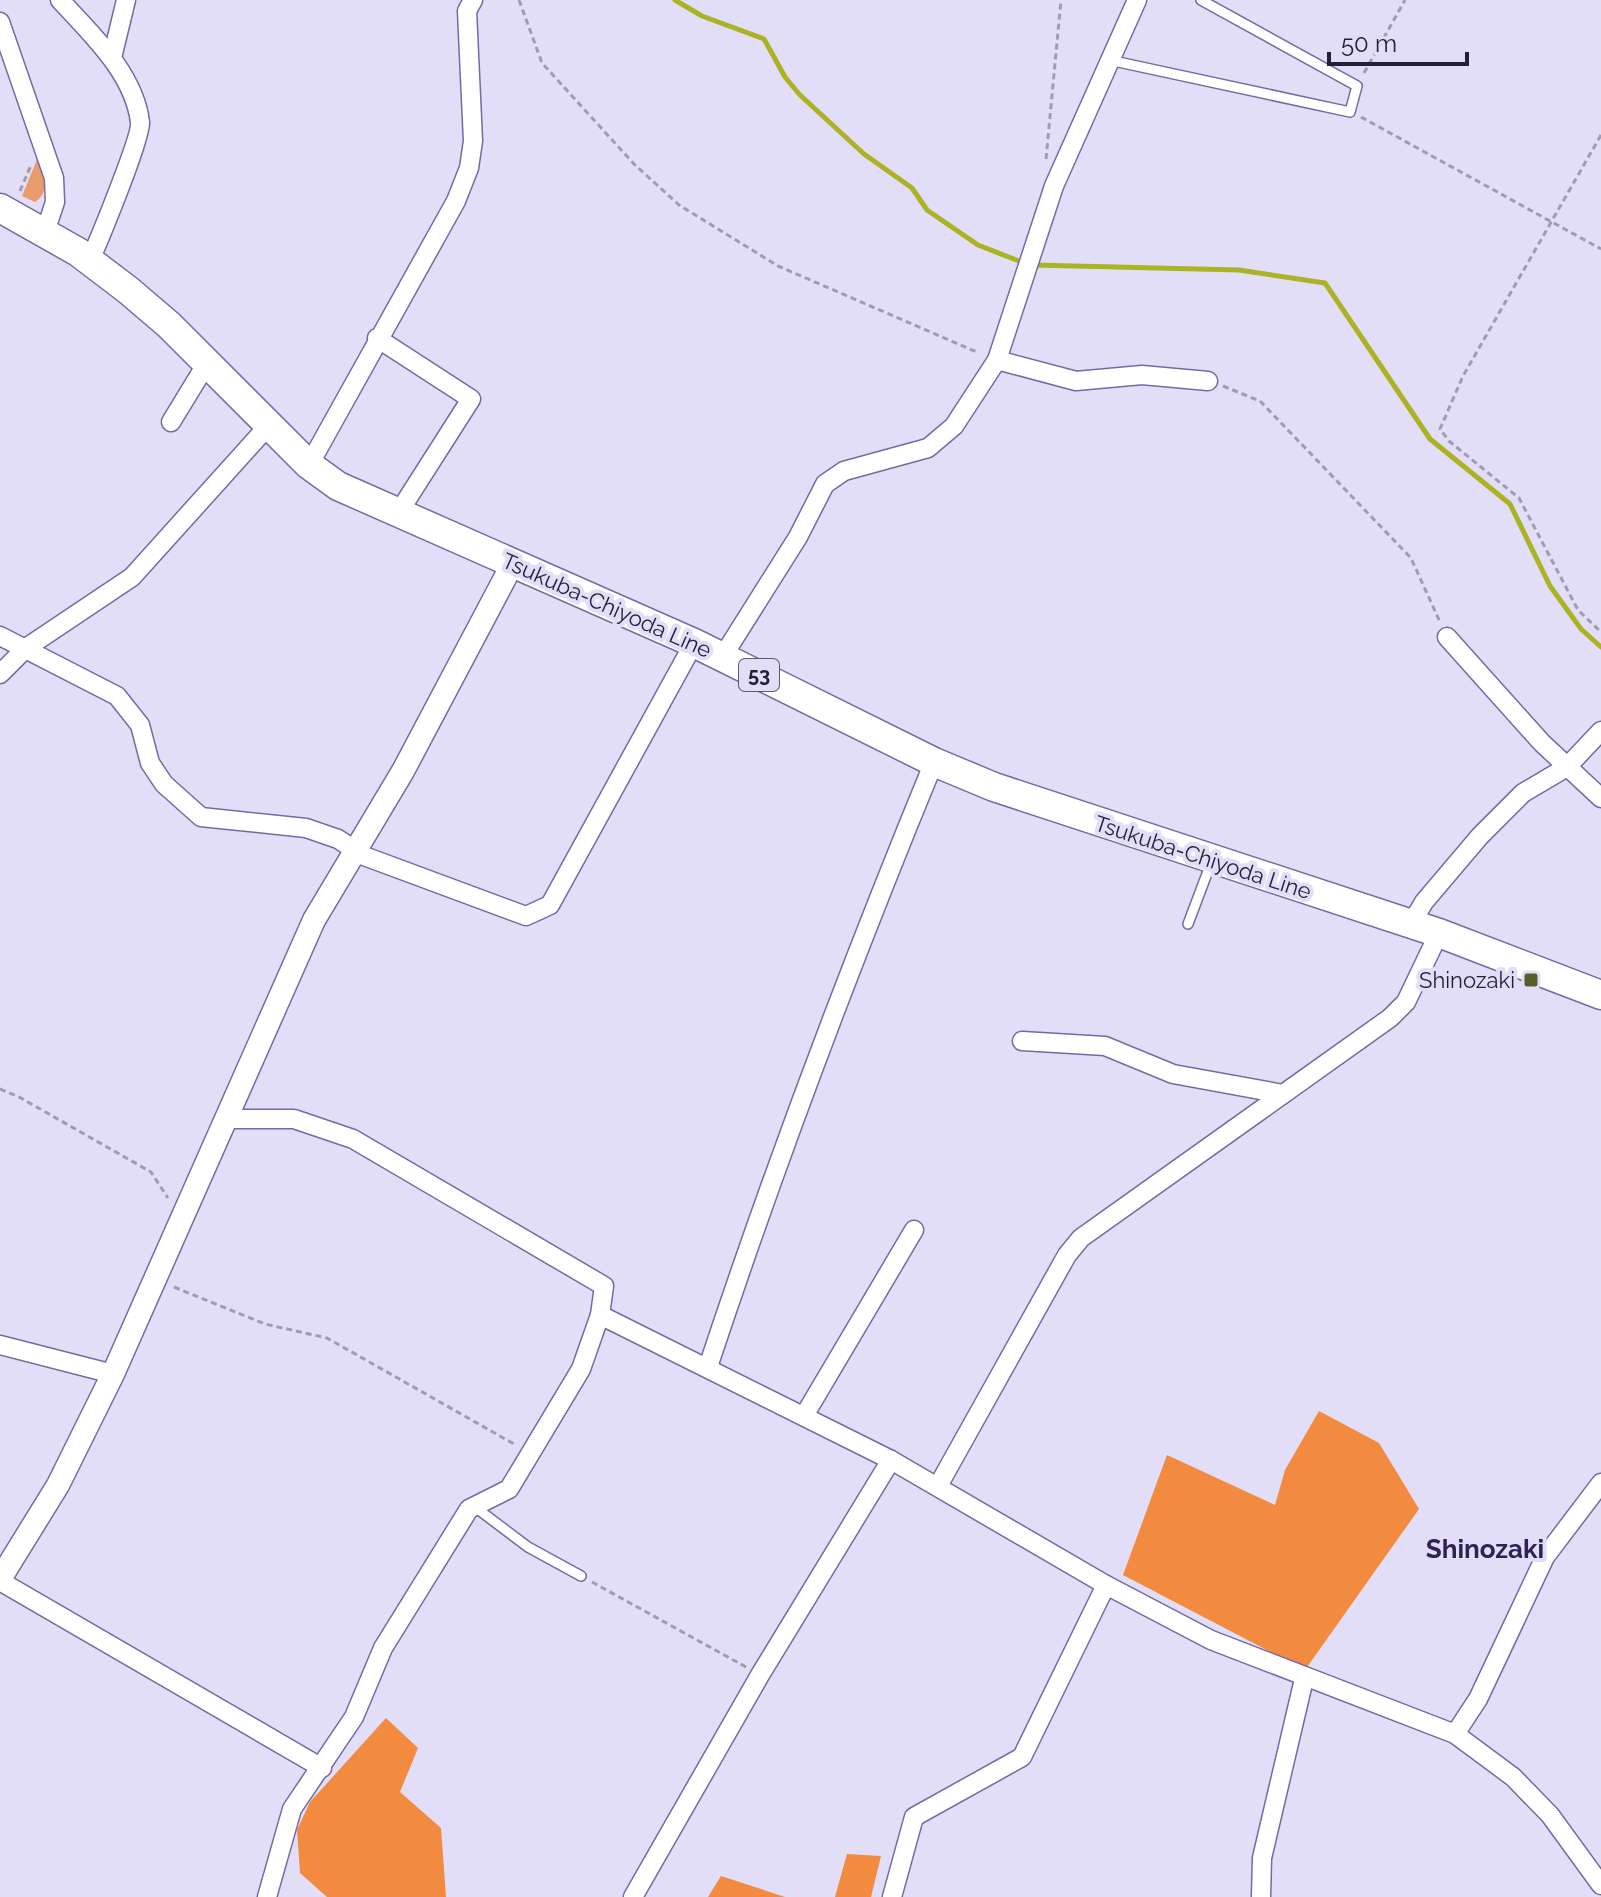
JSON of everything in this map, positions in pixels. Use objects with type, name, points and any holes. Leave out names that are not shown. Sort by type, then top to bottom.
[{"type":"main road","name":"Tsukuba-Chiyoda Line","points":[[8,205],[90,260],[159,316],[309,465],[338,486],[397,515],[723,656],[934,762],[1058,810],[1439,933],[1601,995]]},
{"type":"street","points":[[60,0],[112,58],[133,96],[141,124],[90,260]]},
{"type":"street","points":[[112,58],[126,0]]},
{"type":"street","points":[[309,465],[456,201],[469,168],[473,141],[467,11],[473,0]]},
{"type":"street","points":[[723,656],[798,537],[825,484],[844,471],[928,448],[954,426],[997,360],[1054,186],[1137,0]]},
{"type":"street","points":[[0,22],[54,178],[55,202],[45,232]]},
{"type":"street","points":[[377,338],[471,399],[397,515]]},
{"type":"street","points":[[997,360],[1076,381],[1142,375],[1208,381]]},
{"type":"street","points":[[171,422],[207,363]]},
{"type":"street","points":[[0,674],[26,648],[132,577],[269,425]]},
{"type":"street","points":[[322,1768],[0,1580],[58,1485],[113,1374],[314,920],[358,849],[513,563]]},
{"type":"street","points":[[0,636],[117,696],[140,725],[150,763],[164,784],[201,817],[306,828],[358,849],[364,856],[526,916],[550,905],[694,643]]},
{"type":"street","points":[[1447,637],[1567,767],[1601,798]]},
{"type":"street","points":[[1411,924],[1424,902],[1471,847],[1523,793],[1567,767],[1601,731]]},
{"type":"street","points":[[708,1367],[758,1217],[868,921],[934,762]]},
{"type":"street","points":[[938,1486],[1067,1255],[1081,1238],[1390,1018],[1406,1002],[1439,933]]},
{"type":"street","points":[[1022,1041],[1105,1046],[1173,1074],[1283,1094]]},
{"type":"street","points":[[227,1119],[294,1119],[353,1139],[604,1286],[600,1315],[581,1369],[509,1489],[469,1509],[383,1648],[354,1717],[292,1809],[267,1897]]},
{"type":"street","points":[[804,1416],[914,1230]]},
{"type":"street","points":[[600,1315],[891,1460],[1106,1585],[1211,1640],[1304,1679],[1455,1734],[1513,1777],[1550,1815],[1601,1885]]},
{"type":"street","points":[[0,1345],[113,1374]]},
{"type":"street","points":[[633,1897],[760,1675],[891,1460]]},
{"type":"street","points":[[1455,1734],[1478,1699],[1545,1557],[1601,1483]]},
{"type":"street","points":[[892,1897],[914,1817],[1022,1757],[1106,1585]]},
{"type":"street","points":[[1261,1897],[1262,1858],[1304,1679]]},
{"type":"lane","points":[[1109,60],[1350,112],[1357,86],[1201,0]]},
{"type":"lane","points":[[1188,924],[1212,860]]},
{"type":"lane","points":[[475,1507],[528,1547],[581,1576]]},
{"type":"path","points":[[519,0],[542,63],[634,164],[679,205],[778,266],[997,360]]},
{"type":"path","points":[[1054,186],[1044,152],[1061,0]]},
{"type":"path","points":[[1357,86],[1405,0]]},
{"type":"path","points":[[1350,112],[1384,126],[1601,249]]},
{"type":"path","points":[[1601,135],[1463,376],[1440,429],[1449,441],[1519,498],[1578,610],[1601,632]]},
{"type":"path","points":[[8,205],[36,153]]},
{"type":"path","points":[[1208,381],[1260,401],[1411,558],[1447,637]]},
{"type":"path","points":[[0,1089],[151,1172],[183,1221]]},
{"type":"path","points":[[156,1279],[265,1324],[327,1338],[530,1453]]},
{"type":"path","points":[[581,1576],[760,1675]]},
{"type":"shaded area","points":[[38,157],[44,187],[35,202],[22,196]]},
{"type":"shaded area","points":[[1319,1411],[1379,1443],[1419,1509],[1305,1670],[1123,1575],[1167,1455],[1275,1505],[1285,1470]]},
{"type":"shaded area","points":[[386,1718],[418,1748],[400,1792],[441,1828],[446,1897],[327,1897],[300,1873],[297,1830],[310,1802]]},
{"type":"shaded area","points":[[847,1854],[881,1856],[871,1897],[835,1897]]},
{"type":"shaded area","points":[[721,1876],[785,1897],[708,1897]]},
{"type":"waterway","points":[[675,0],[702,16],[764,39],[785,77],[800,95],[864,154],[912,188],[927,210],[978,245],[1024,263]]},
{"type":"waterway","points":[[1034,265],[1239,270],[1325,283],[1430,439],[1510,504],[1550,586],[1581,629],[1601,647]]},
{"type":"place","name":"Shinozaki","points":[[1531,980]]},
{"type":"district","name":"Shinozaki","points":[[1485,1549]]}]
